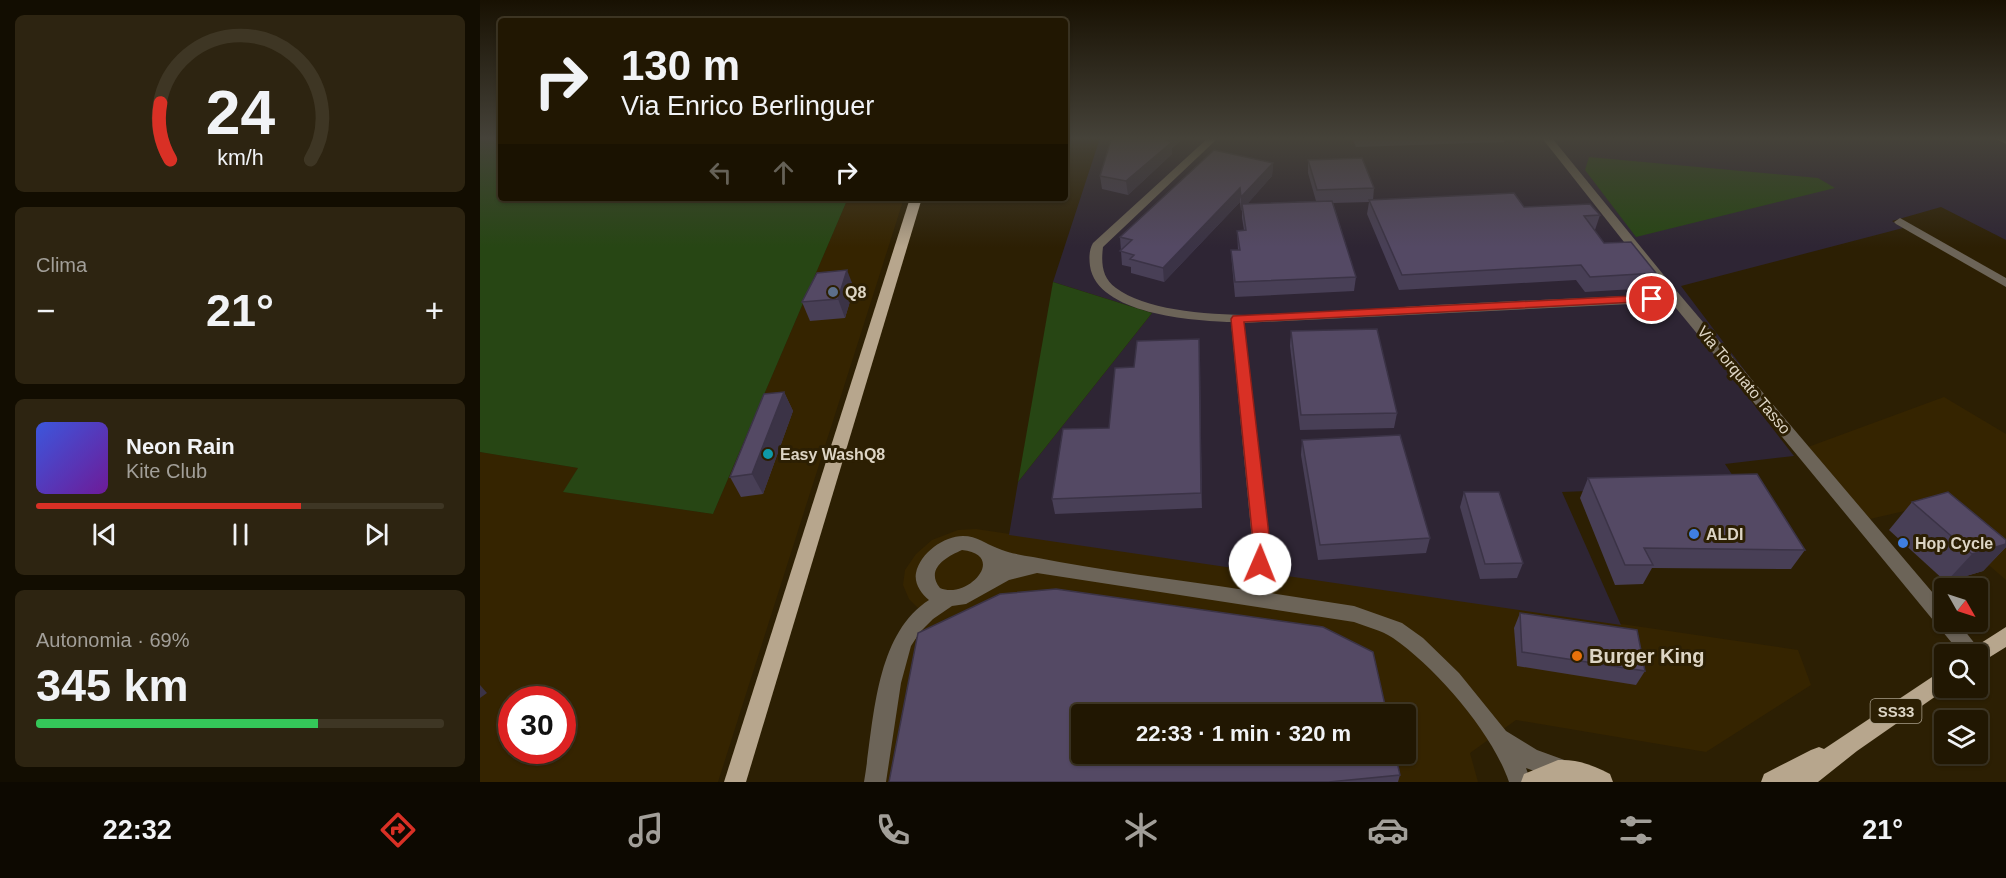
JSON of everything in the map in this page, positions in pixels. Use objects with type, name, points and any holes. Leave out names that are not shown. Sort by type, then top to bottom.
[{"type":"main road","points":[[735,782],[915,201]]},
{"type":"main road","points":[[1988,648],[2006,636]]},
{"type":"main road","name":"SS33","points":[[1849,743],[1934,686]]},
{"type":"main road","points":[[1772,782],[1849,743]]},
{"type":"main road","points":[[1800,782],[1849,743]]},
{"type":"main road","points":[[1532,782],[1545,774],[1562,770],[1581,773],[1602,782]]},
{"type":"street","points":[[1174,174],[1097,246],[1096,274],[1118,295],[1156,308],[1237,319],[1675,298]]},
{"type":"street","name":"Via Torquato Tasso","points":[[1576,174],[1675,298],[1934,607]]},
{"type":"street","points":[[1900,222],[2006,283]]},
{"type":"street","points":[[1237,319],[1262,552],[1253,599]]},
{"type":"street","points":[[1048,568],[1014,570],[960,598],[948,599],[930,593],[925,586],[925,569],[930,560],[938,552],[961,543],[982,547],[989,553],[1008,561],[1354,614],[1378,621],[1399,632],[1434,662],[1506,742],[1531,759],[1562,770]]},
{"type":"street","points":[[980,587],[992,570],[989,553]]},
{"type":"street","points":[[875,782],[899,652],[910,629],[917,621],[933,607],[948,599]]},
{"type":"street","name":"Via Torquato Tasso","points":[[1955,632],[1965,644]]},
{"type":"street","points":[[1494,731],[1513,760],[1520,782]]},
{"type":"shaded area","points":[[1088,174],[2006,174],[2006,240],[1941,207],[1892,221],[1903,228],[1681,286],[1752,380],[1738,384],[1794,456],[1725,464],[1739,485],[1562,492],[1621,625],[1009,535],[1018,482],[1152,313],[1053,282]]},
{"type":"shaded area","points":[[847,201],[903,201],[718,782],[480,782],[480,452],[578,468],[564,492],[713,514]]},
{"type":"shaded area","points":[[1944,397],[2006,434],[2006,580],[1922,507],[1870,519],[1808,447]]},
{"type":"shaded area","points":[[976,529],[1798,650],[1811,685],[1706,752],[1516,720],[1470,753],[1478,782],[867,782],[919,609],[909,599],[903,585],[905,570],[916,554],[932,540],[958,530]]},
{"type":"green space","points":[[480,174],[498,174],[498,201],[847,201],[713,514],[563,492],[578,468],[480,452]]},
{"type":"green space","points":[[1588,174],[1780,174],[1818,178],[1835,188],[1636,237]]},
{"type":"green space","points":[[1053,282],[1152,313],[1018,482]]},
{"type":"building","points":[[1100,174],[1134,174],[1126,181]]},
{"type":"building","points":[[1188,174],[1262,174],[1241,197],[1240,188],[1163,268],[1130,259],[1134,255],[1120,251],[1132,240],[1120,237]]},
{"type":"building","points":[[1312,174],[1369,174],[1374,188],[1317,190]]},
{"type":"building","points":[[1514,193],[1524,207],[1590,204],[1600,215],[1584,216],[1604,243],[1631,242],[1656,273],[1590,277],[1581,265],[1402,275],[1369,200]]},
{"type":"building","points":[[1332,201],[1356,277],[1235,282],[1231,250],[1240,250],[1237,231],[1246,230],[1242,204]]},
{"type":"building","points":[[847,270],[838,299],[802,302],[817,273]]},
{"type":"building","points":[[1377,329],[1397,413],[1301,415],[1291,331]]},
{"type":"building","points":[[1199,339],[1201,493],[1052,499],[1063,429],[1109,428],[1115,368],[1134,367],[1137,341]]},
{"type":"building","points":[[784,392],[752,474],[730,477],[764,394]]},
{"type":"building","points":[[1400,435],[1430,538],[1320,545],[1302,440]]},
{"type":"building","points":[[1757,474],[1805,550],[1644,548],[1653,565],[1625,565],[1588,478]]},
{"type":"building","points":[[1464,492],[1499,492],[1523,563],[1485,564]]},
{"type":"building","points":[[1948,492],[2006,540],[2006,544],[1972,554],[1912,502]]},
{"type":"building","points":[[1056,589],[1323,627],[1373,652],[1385,704],[1071,704],[1071,764],[1398,764],[1400,775],[1329,782],[889,782],[918,633],[1000,594]]},
{"type":"building","points":[[1520,613],[1637,630],[1645,671],[1522,652]]},
{"type":"place","name":"Q8","points":[[833,292]]},
{"type":"place","name":"Easy WashQ8","points":[[768,454]]},
{"type":"place","name":"ALDI","points":[[1694,534]]},
{"type":"place","name":"Hop Cycle","points":[[1903,543]]},
{"type":"place","name":"Burger King","points":[[1577,656]]},
{"type":"route","points":[[1260,564],[1262,552],[1237,319],[1652,299]]}]
